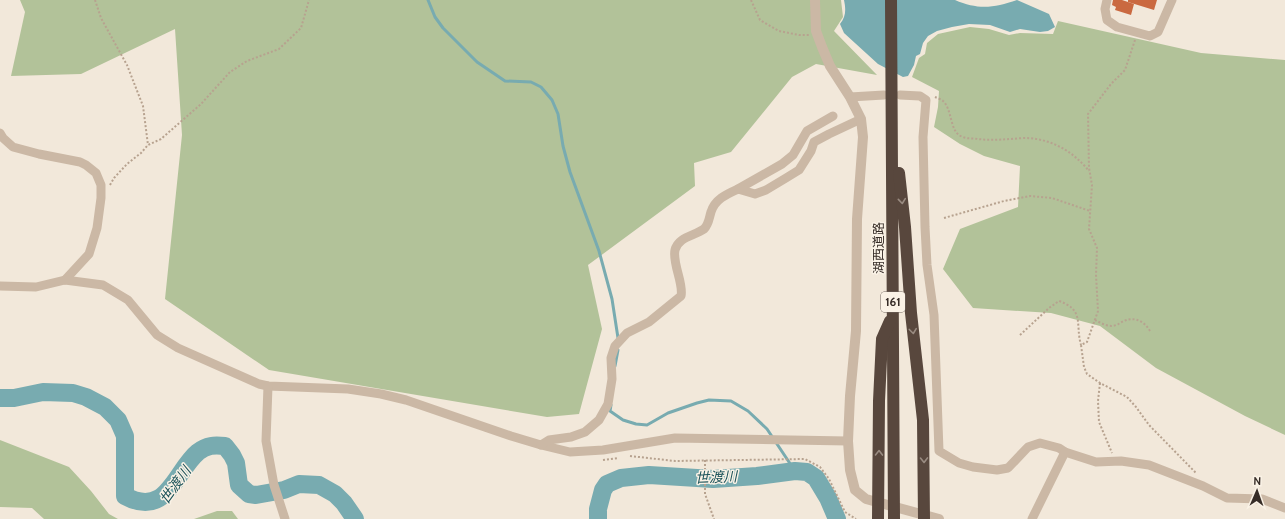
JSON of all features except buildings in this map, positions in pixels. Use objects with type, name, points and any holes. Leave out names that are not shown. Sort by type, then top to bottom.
[{"type":"highway","name":"湖西道路","points":[[891,0],[894,519]]},
{"type":"highway","points":[[892,107],[905,227],[911,313],[923,420],[924,519]]},
{"type":"highway","points":[[878,519],[879,401],[882,339],[893,316]]},
{"type":"street","points":[[815,0],[816,31],[830,66],[861,119],[863,137],[857,219],[856,331],[850,396],[848,441],[850,470],[855,490],[866,499],[939,519]]},
{"type":"street","points":[[1107,0],[1105,9],[1107,20],[1117,27],[1137,34],[1150,36],[1158,32],[1172,0]]},
{"type":"street","points":[[850,98],[892,94],[920,96],[926,100],[923,137],[925,228],[927,265],[934,315],[940,451],[959,463],[973,467],[997,470],[1008,468],[1028,448],[1040,443],[1059,448],[1065,452],[1096,462],[1121,461],[1149,465],[1203,486],[1227,498],[1262,499],[1285,508]]},
{"type":"street","points":[[541,445],[549,440],[571,437],[585,432],[599,420],[608,404],[612,379],[611,358],[615,346],[627,332],[649,322],[680,296],[682,292],[678,278],[675,252],[678,243],[706,227],[710,219],[711,211],[721,198],[782,164],[793,155],[807,131],[833,116]]},
{"type":"street","points":[[738,189],[755,194],[786,178],[799,170],[811,151],[814,142],[861,119]]},
{"type":"street","points":[[0,133],[13,147],[80,162],[96,173],[101,185],[101,198],[97,228],[89,254],[65,280]]},
{"type":"street","points":[[0,286],[36,287],[65,280],[103,285],[128,300],[157,336],[178,348],[259,384],[268,386],[348,389],[381,394],[406,400],[511,436],[570,452],[603,450],[675,438],[848,441]]},
{"type":"street","points":[[268,386],[266,441],[274,485],[284,519]]},
{"type":"street","points":[[1032,519],[1065,452]]},
{"type":"path","points":[[95,0],[101,18],[127,65],[143,106],[148,145]]},
{"type":"path","points":[[101,198],[114,178],[127,164],[141,153],[148,145],[162,139],[201,104],[230,72],[247,61],[279,49],[301,28],[309,0]]},
{"type":"path","points":[[751,0],[760,20],[779,30],[799,35],[818,36]]},
{"type":"path","points":[[1081,345],[1087,342],[1098,311],[1096,275],[1097,248],[1089,229],[1092,185],[1090,172],[1088,114],[1111,84],[1125,70],[1137,34]]},
{"type":"path","points":[[920,96],[930,95],[943,101],[949,111],[956,133],[962,137],[986,140],[1034,139],[1054,143],[1080,160],[1090,172]]},
{"type":"path","points":[[944,218],[1004,201],[1030,196],[1052,198],[1090,211]]},
{"type":"path","points":[[1020,334],[1059,301],[1069,305],[1077,314],[1084,367],[1088,374],[1100,383],[1127,397],[1136,407],[1148,426],[1199,475]]},
{"type":"path","points":[[1095,320],[1104,325],[1115,326],[1130,318],[1146,324],[1150,331]]},
{"type":"path","points":[[1100,383],[1098,401],[1099,422],[1111,450],[1113,461]]},
{"type":"path","points":[[628,455],[675,461],[805,459],[820,467],[829,479],[845,512],[856,519]]},
{"type":"path","points":[[603,460],[622,457]]},
{"type":"path","points":[[705,460],[705,494],[714,519]]},
{"type":"green space","points":[[20,0],[841,0],[843,17],[834,31],[877,75],[816,64],[792,77],[731,152],[694,163],[695,186],[588,265],[602,329],[579,414],[547,417],[269,370],[165,299],[182,135],[175,29],[81,74],[11,76],[25,12]]},
{"type":"green space","points":[[1058,21],[1201,53],[1285,60],[1285,435],[1245,416],[1156,368],[1100,326],[1051,313],[973,308],[943,269],[960,229],[1018,207],[1020,166],[984,156],[960,144],[934,127],[938,107],[939,91],[912,77],[919,58],[925,54],[927,43],[938,34],[970,27],[989,29],[1009,35],[1020,33],[1053,34]]},
{"type":"green space","points":[[0,440],[69,467],[109,514],[118,519],[44,519],[32,508],[0,507]]},
{"type":"green space","points":[[217,511],[232,511],[238,519],[194,519]]},
{"type":"water","points":[[844,0],[955,0],[979,7],[986,7],[1001,5],[1017,0],[1049,14],[1055,27],[1048,31],[1040,32],[1020,29],[1010,32],[990,25],[969,24],[937,31],[928,36],[923,43],[920,54],[916,56],[914,65],[908,76],[903,77],[878,64],[844,33],[840,24],[845,13]]},
{"type":"waterway","points":[[428,0],[435,17],[443,28],[477,62],[505,81],[531,82],[541,87],[552,100],[558,114],[563,146],[570,172],[599,251],[612,299],[618,338]]},
{"type":"waterway","points":[[615,366],[618,350]]},
{"type":"waterway","points":[[0,398],[14,398],[43,392],[73,393],[86,397],[105,407],[118,420],[125,436],[125,496],[139,501],[151,502],[169,490],[190,460],[204,448],[211,446],[225,446],[236,463],[239,485],[249,494],[256,495],[284,490],[299,484],[319,485],[335,494],[344,503],[355,519]]},
{"type":"waterway","points":[[611,405],[610,411],[623,420],[636,424],[647,425],[668,413],[697,403],[709,400],[731,401],[748,411],[767,429],[795,471]]},
{"type":"waterway","name":"世渡川","points":[[598,519],[598,509],[603,490],[607,484],[621,478],[649,475],[713,479],[757,476],[795,471],[807,472],[816,478],[828,498],[837,519]]}]
